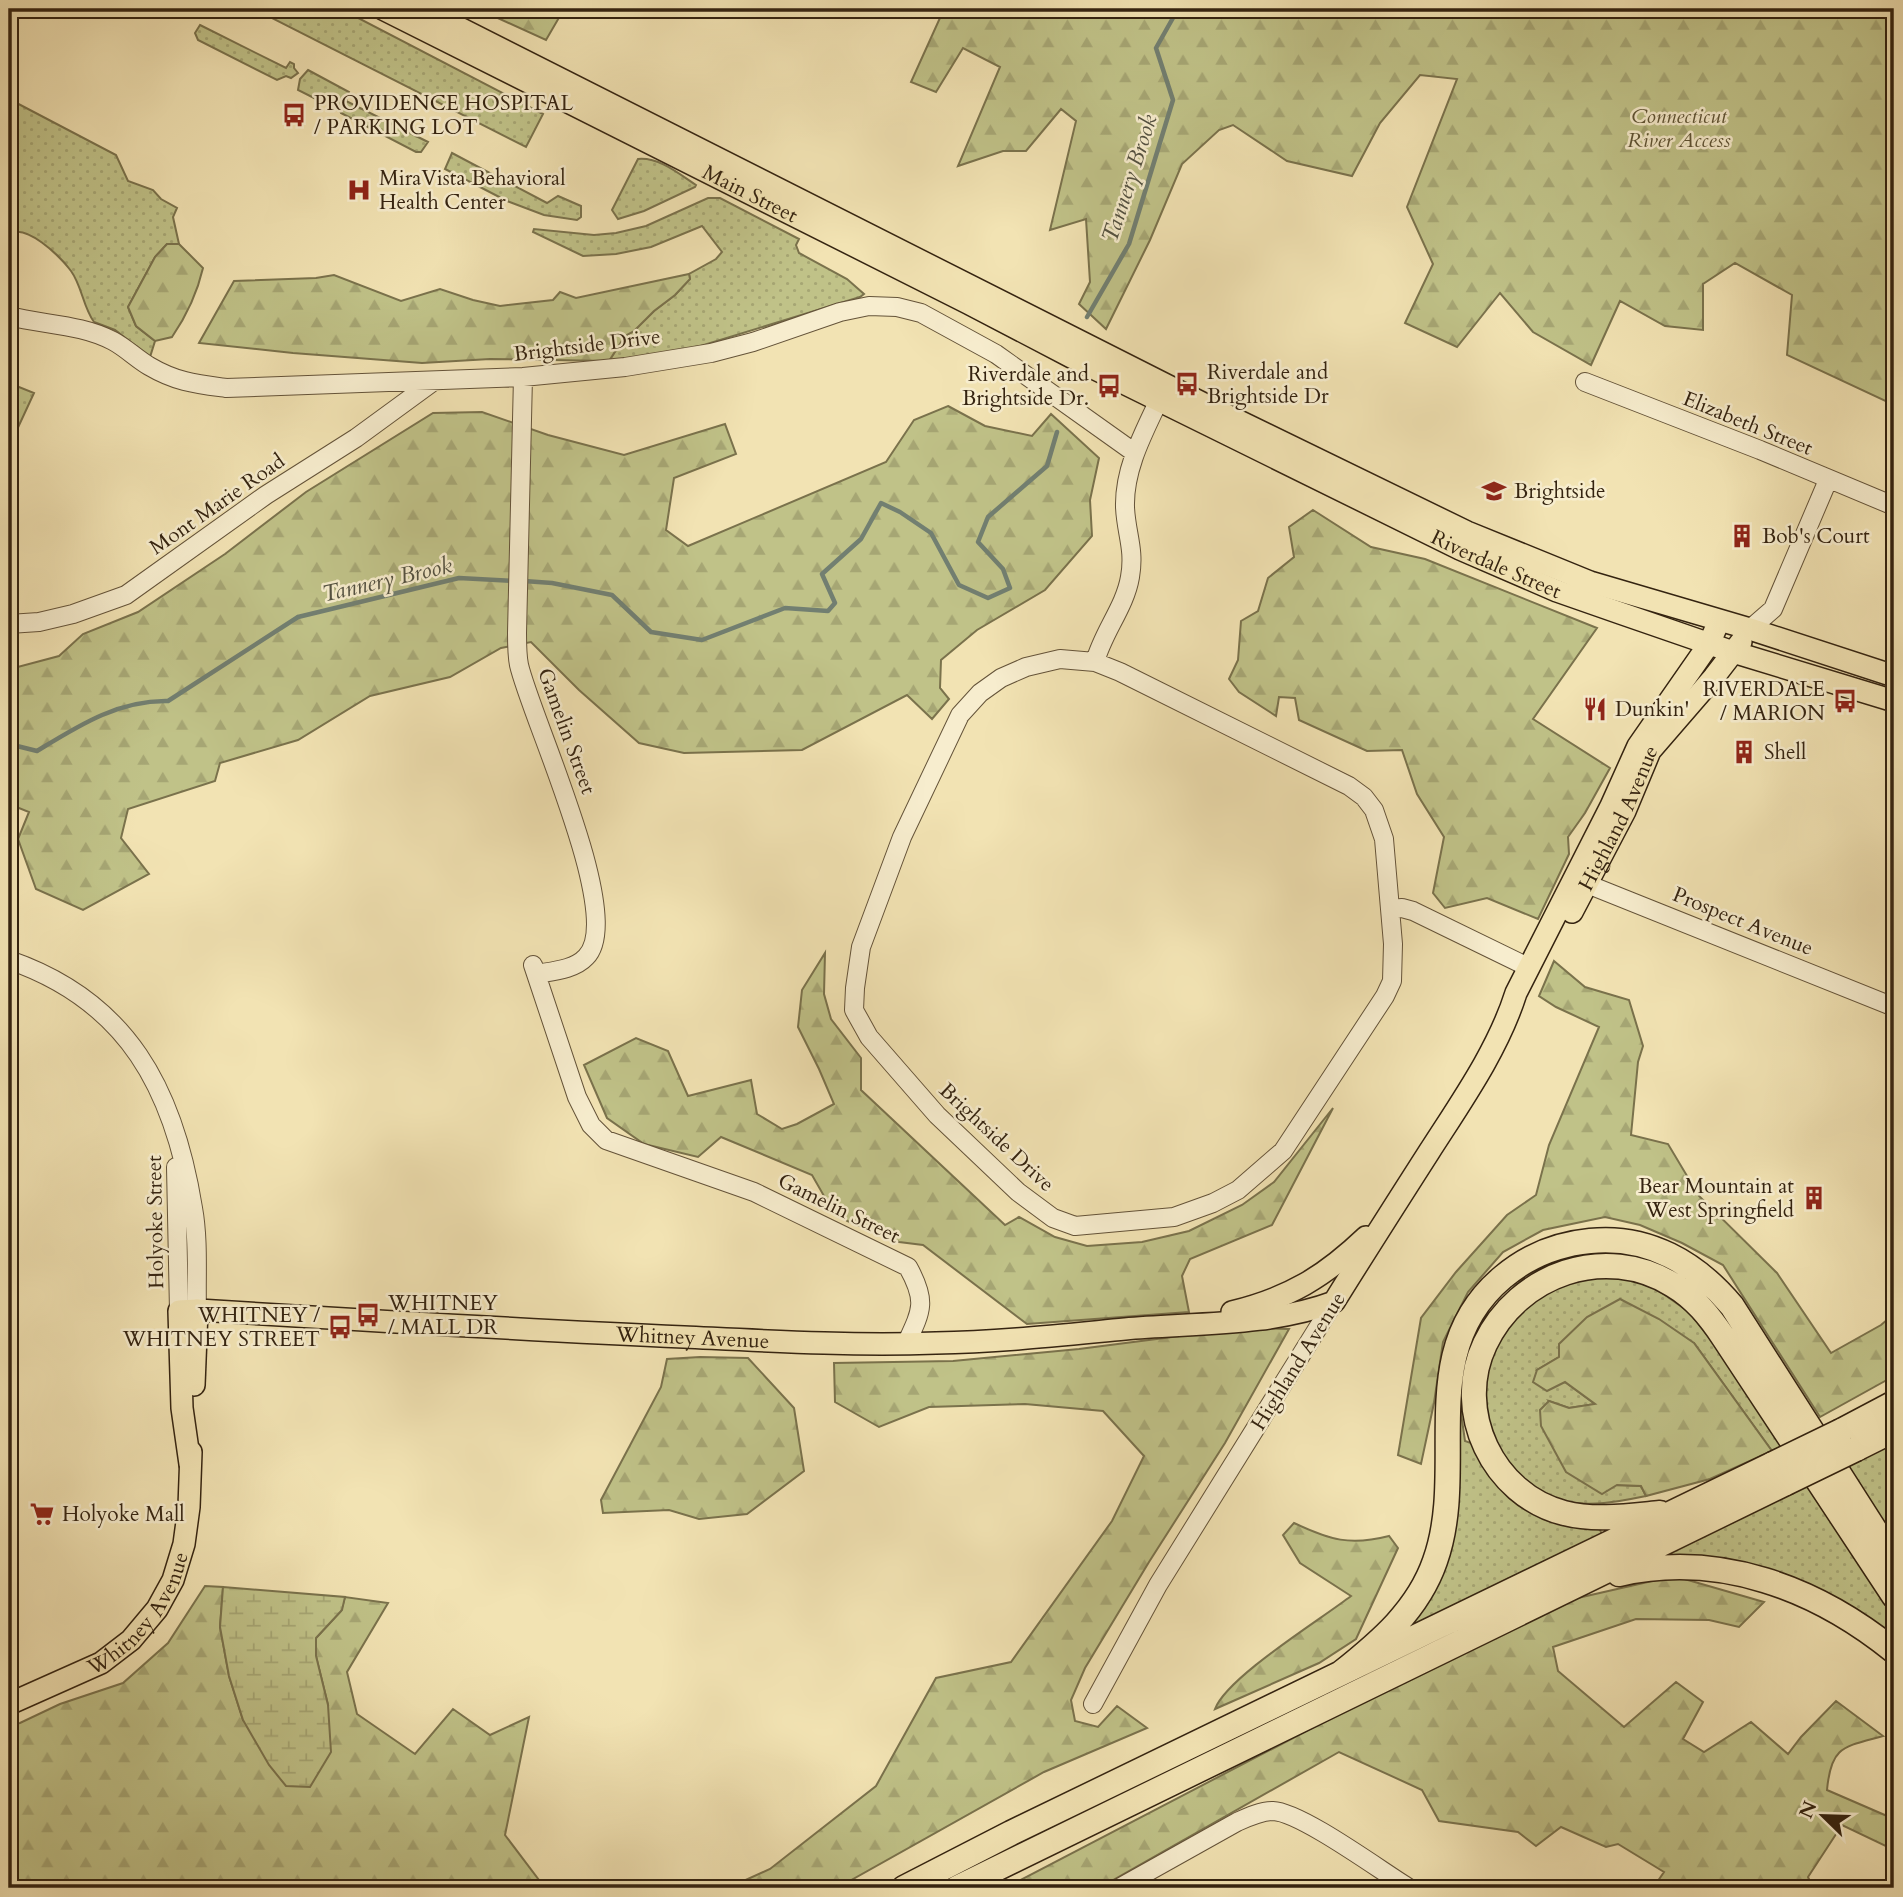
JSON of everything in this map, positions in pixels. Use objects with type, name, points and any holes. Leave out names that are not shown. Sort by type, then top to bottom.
[{"type":"highway","points":[[1341,1673],[1380,1642],[1401,1619],[1420,1593],[1435,1563],[1445,1516],[1450,1371],[1468,1322],[1487,1293],[1511,1270],[1542,1253],[1579,1242],[1614,1240],[1648,1246],[1679,1259],[1716,1286],[1732,1306],[1894,1560]]},
{"type":"highway","points":[[1674,1511],[1610,1517],[1566,1514],[1544,1506],[1521,1492],[1493,1461],[1476,1423],[1476,1368],[1485,1343],[1500,1319],[1511,1306],[1538,1284],[1578,1268],[1607,1265],[1648,1273],[1687,1294],[1712,1320],[1894,1596]]},
{"type":"highway","points":[[957,1888],[1588,1581],[1779,1474],[1848,1440],[1894,1403]]},
{"type":"highway","points":[[1848,1440],[1894,1430]]},
{"type":"highway","points":[[904,1888],[1011,1833],[1674,1511],[1779,1474]]},
{"type":"highway","points":[[1588,1581],[1666,1567],[1740,1573],[1777,1583],[1811,1597],[1854,1621],[1894,1651]]},
{"type":"main road","name":"Main Street","points":[[383,9],[1123,372]]},
{"type":"main road","name":"Main Street","points":[[422,9],[1123,372]]},
{"type":"main road","name":"Riverdale Street","points":[[1123,372],[1159,400],[1460,549],[1557,591],[1733,652],[1894,701]]},
{"type":"main road","name":"Riverdale Street","points":[[1123,372],[1467,532],[1590,582],[1750,629],[1894,676]]},
{"type":"main road","name":"Highland Avenue","points":[[1334,1302],[1457,1109],[1508,1020],[1526,1000],[1646,731],[1709,644],[1719,621]]},
{"type":"main road","name":"Highland Avenue","points":[[1508,1020],[1528,967],[1625,811],[1650,751],[1750,629]]},
{"type":"main road","name":"Whitney Avenue","points":[[1189,1323],[1248,1308],[1305,1286],[1336,1265],[1387,1217]]},
{"type":"main road","points":[[1305,1286],[1316,1318]]},
{"type":"main road","name":"Whitney Avenue","points":[[9,1704],[101,1663],[146,1625],[166,1596],[179,1566],[188,1526],[190,1464],[182,1408],[188,1311],[558,1333],[906,1344],[996,1341],[1189,1323],[1316,1318],[1334,1302]]},
{"type":"street","name":"Brightside Drive","points":[[9,316],[38,323],[76,327],[114,341],[149,366],[182,382],[226,388],[523,377],[625,367],[711,353],[753,342],[840,312],[869,306],[897,307],[921,313],[996,354],[1135,453]]},
{"type":"street","name":"Gamelin Street","points":[[523,377],[517,633],[519,663],[572,815],[598,922],[593,946],[586,957],[571,967],[535,970],[577,1097],[590,1125],[606,1140],[754,1192],[908,1267],[918,1285],[921,1312],[906,1344]]},
{"type":"street","name":"Mont Marie Road","points":[[9,624],[39,622],[73,614],[126,595],[266,495],[356,438],[434,381]]},
{"type":"street","name":"Elizabeth Street","points":[[1585,383],[1760,450],[1894,506]]},
{"type":"street","points":[[1095,662],[1129,581],[1132,554],[1125,512],[1125,488],[1135,453],[1159,400]]},
{"type":"street","points":[[1750,629],[1773,609],[1828,480]]},
{"type":"street","name":"Brightside Drive","points":[[1060,659],[1095,662],[1340,781],[1359,793],[1374,810],[1382,828],[1391,909],[1393,974],[1385,996],[1283,1151],[1247,1183],[1213,1203],[1174,1217],[1075,1226],[1053,1218],[1018,1192],[937,1115],[869,1037],[855,1010],[861,947],[878,899],[902,837],[960,715],[980,692],[1014,671],[1060,659]]},
{"type":"street","name":"Prospect Avenue","points":[[1581,880],[1894,1007]]},
{"type":"street","points":[[1391,909],[1413,911],[1528,967]]},
{"type":"street","name":"Holyoke Street","points":[[9,960],[54,979],[108,1017],[131,1043],[154,1078],[176,1132],[188,1311]]},
{"type":"street","name":"Highland Avenue","points":[[1093,1704],[1158,1586],[1316,1318]]},
{"type":"street","points":[[1119,1888],[1237,1822],[1273,1811],[1314,1827],[1409,1888]]},
{"type":"green space","points":[[254,9],[341,9],[543,114],[526,147]]},
{"type":"green space","points":[[478,9],[564,9],[546,40]]},
{"type":"green space","name":"Connecticut River Access","points":[[944,9],[1894,9],[1894,405],[1787,355],[1792,295],[1735,263],[1703,284],[1703,330],[1665,326],[1620,301],[1591,365],[1533,332],[1500,293],[1457,347],[1405,323],[1433,264],[1407,207],[1457,79],[1420,75],[1380,123],[1352,176],[1287,161],[1233,125],[1219,130],[1182,164],[1150,240],[1106,329],[1079,304],[1090,282],[1086,219],[1050,230],[1076,121],[1061,109],[1026,151],[1003,151],[958,166],[1000,67],[963,48],[936,92],[911,82]]},
{"type":"green space","points":[[200,25],[286,68],[290,62],[298,73],[291,78],[286,76],[277,80],[198,40],[195,33]]},
{"type":"green space","points":[[308,70],[349,92],[346,101],[428,142],[421,152],[416,152],[341,113],[337,101],[326,95],[318,100],[298,90],[300,79]]},
{"type":"green space","points":[[9,99],[116,155],[128,181],[153,190],[161,199],[177,208],[173,217],[179,244],[167,244],[155,257],[128,307],[136,326],[155,341],[150,357],[115,330],[94,322],[75,277],[51,250],[24,233],[9,235]]},
{"type":"green space","points":[[452,153],[547,203],[558,196],[581,206],[581,217],[577,220],[544,215],[507,201],[445,169]]},
{"type":"green space","points":[[638,159],[661,163],[696,185],[644,211],[618,219],[612,210]]},
{"type":"green space","points":[[708,198],[720,198],[799,239],[796,245],[799,253],[847,279],[864,294],[694,348],[609,361],[625,336],[675,295],[690,279],[689,274],[716,259],[722,252],[702,226],[651,247],[616,254],[583,256],[533,232],[534,229],[594,235],[616,233],[646,226]]},
{"type":"green space","points":[[167,244],[179,244],[203,268],[191,304],[172,337],[155,341],[136,326],[128,307],[155,257]]},
{"type":"green space","points":[[689,274],[690,279],[675,295],[625,336],[609,361],[490,359],[422,363],[199,343],[234,281],[334,275],[401,301],[440,289],[500,306],[553,300],[560,292],[576,298]]},
{"type":"green space","points":[[9,383],[34,393],[15,434],[9,437]]},
{"type":"green space","points":[[948,406],[985,426],[1032,436],[1051,414],[1099,458],[1090,500],[1092,536],[1045,590],[977,630],[941,660],[940,688],[949,699],[932,719],[907,695],[802,750],[684,753],[639,743],[579,690],[531,642],[501,648],[450,677],[370,696],[298,740],[220,763],[215,781],[128,809],[121,838],[149,874],[83,910],[36,889],[18,839],[29,812],[9,804],[9,667],[59,656],[83,634],[138,612],[225,554],[306,492],[433,413],[482,412],[548,435],[624,455],[725,424],[736,454],[674,478],[666,530],[688,546],[886,462],[914,420]]},
{"type":"green space","points":[[1313,510],[1371,547],[1425,559],[1597,628],[1533,719],[1610,768],[1568,837],[1569,854],[1538,919],[1487,898],[1445,908],[1433,893],[1444,837],[1417,794],[1402,750],[1367,751],[1299,720],[1295,698],[1279,697],[1276,716],[1239,692],[1229,679],[1238,660],[1241,621],[1258,611],[1268,578],[1294,557],[1289,527]]},
{"type":"green space","points":[[825,953],[824,994],[831,1019],[861,1058],[861,1090],[1005,1225],[1019,1217],[1055,1237],[1087,1246],[1142,1242],[1189,1231],[1242,1205],[1274,1182],[1333,1108],[1272,1225],[1190,1259],[1182,1276],[1189,1312],[1027,1324],[923,1245],[899,1242],[847,1221],[824,1196],[812,1175],[721,1137],[698,1157],[644,1144],[607,1118],[584,1065],[636,1038],[668,1051],[688,1096],[751,1080],[757,1114],[782,1129],[834,1104],[798,1027],[802,990]]},
{"type":"green space","points":[[1554,961],[1585,987],[1629,1000],[1643,1046],[1638,1062],[1631,1135],[1668,1144],[1699,1196],[1777,1273],[1831,1353],[1881,1325],[1894,1314],[1894,1376],[1820,1417],[1723,1265],[1640,1225],[1605,1217],[1543,1230],[1503,1252],[1468,1292],[1443,1342],[1421,1464],[1398,1455],[1421,1318],[1456,1272],[1507,1215],[1536,1195],[1549,1145],[1599,1027],[1539,996]]},
{"type":"green space","points":[[1617,1275],[1652,1286],[1689,1312],[1721,1353],[1782,1446],[1772,1451],[1694,1343],[1559,1357],[1537,1370],[1565,1382],[1595,1404],[1569,1408],[1549,1401],[1617,1485],[1641,1486],[1646,1496],[1604,1503],[1572,1503],[1552,1497],[1518,1476],[1503,1460],[1492,1442],[1485,1421],[1483,1400],[1490,1356],[1508,1321],[1538,1296],[1574,1281]]},
{"type":"green space","points":[[1620,1299],[1659,1319],[1694,1343],[1772,1451],[1710,1479],[1646,1496],[1641,1486],[1617,1485],[1602,1494],[1566,1472],[1541,1426],[1540,1410],[1549,1401],[1569,1408],[1595,1404],[1565,1382],[1547,1391],[1533,1382],[1537,1370],[1559,1357],[1559,1344],[1587,1317]]},
{"type":"green space","points":[[1242,1328],[1289,1329],[1225,1443],[1085,1668],[1071,1700],[1075,1721],[1098,1727],[1117,1706],[1147,1728],[1044,1772],[837,1888],[728,1888],[770,1869],[876,1786],[936,1678],[1011,1662],[1112,1521],[1144,1456],[1103,1411],[1025,1404],[929,1407],[879,1427],[835,1402],[834,1363],[953,1361],[1079,1349]]},
{"type":"green space","points":[[748,1358],[794,1408],[804,1471],[747,1514],[699,1519],[669,1510],[603,1513],[601,1500],[661,1387],[667,1359]]},
{"type":"green space","points":[[1461,1413],[1465,1441],[1471,1443],[1487,1471],[1599,1527],[1602,1535],[1404,1634],[1423,1604],[1455,1415]]},
{"type":"green space","points":[[1894,1440],[1894,1548],[1842,1469]]},
{"type":"green space","points":[[1805,1486],[1812,1491],[1894,1611],[1894,1643],[1868,1622],[1665,1555]]},
{"type":"green space","points":[[1294,1523],[1340,1540],[1363,1541],[1389,1536],[1398,1548],[1356,1639],[1319,1663],[1215,1709],[1223,1696],[1255,1666],[1351,1596],[1300,1563],[1283,1535]]},
{"type":"green space","points":[[1674,1576],[1764,1602],[1739,1627],[1709,1620],[1636,1619],[1553,1647],[1558,1671],[1624,1727],[1676,1682],[1703,1702],[1683,1739],[1704,1752],[1751,1722],[1788,1754],[1836,1701],[1883,1736],[1849,1746],[1836,1756],[1827,1790],[1894,1819],[1894,1850],[1842,1825],[1808,1877],[1813,1888],[1653,1888],[1664,1872],[1618,1844],[1606,1847],[1561,1827],[1536,1846],[1518,1832],[1439,1821],[1422,1790],[1339,1752],[1099,1888],[1005,1888],[1393,1686],[1569,1600]]},
{"type":"green space","points":[[205,1586],[223,1587],[220,1627],[229,1676],[243,1720],[328,1705],[316,1656],[316,1638],[341,1611],[345,1597],[388,1603],[347,1672],[357,1714],[415,1754],[453,1709],[490,1735],[529,1717],[505,1835],[545,1888],[9,1888],[9,1725],[123,1683],[168,1643]]},
{"type":"green space","points":[[223,1587],[345,1597],[342,1610],[316,1638],[316,1656],[328,1705],[331,1752],[310,1787],[286,1786],[269,1765],[243,1720],[229,1676],[220,1627]]},
{"type":"waterway","name":"Tannery Brook","points":[[1087,317],[1129,244],[1173,100],[1156,48],[1178,9]]},
{"type":"waterway","name":"Tannery Brook","points":[[524,581],[552,583],[612,595],[651,632],[702,640],[785,608],[828,611],[835,603],[822,574],[861,539],[881,503],[931,533],[959,585],[988,598],[1010,588],[1003,569],[978,542],[988,517],[1047,466],[1057,432]]},
{"type":"waterway","name":"Tannery Brook","points":[[9,744],[37,751],[99,716],[132,705],[168,701],[298,617],[459,578],[515,581]]},
{"type":"place","name":"PROVIDENCE HOSPITAL / PARKING LOT","points":[[294,115]]},
{"type":"place","name":"MiraVista Behavioral Health Center","points":[[359,190]]},
{"type":"place","name":"Riverdale and Brightside Dr","points":[[1187,384]]},
{"type":"place","name":"Riverdale and Brightside Dr.","points":[[1109,386]]},
{"type":"place","name":"Brightside","points":[[1494,491]]},
{"type":"place","name":"Bob's Court","points":[[1742,536]]},
{"type":"place","name":"RIVERDALE / MARION","points":[[1845,701]]},
{"type":"place","name":"Dunkin'","points":[[1595,709]]},
{"type":"place","name":"Shell","points":[[1744,752]]},
{"type":"place","name":"Bear Mountain at West Springfield","points":[[1814,1198]]},
{"type":"place","name":"WHITNEY / MALL DR","points":[[368,1315]]},
{"type":"place","name":"WHITNEY / WHITNEY STREET","points":[[340,1327]]},
{"type":"place","name":"Holyoke Mall","points":[[42,1514]]}]
